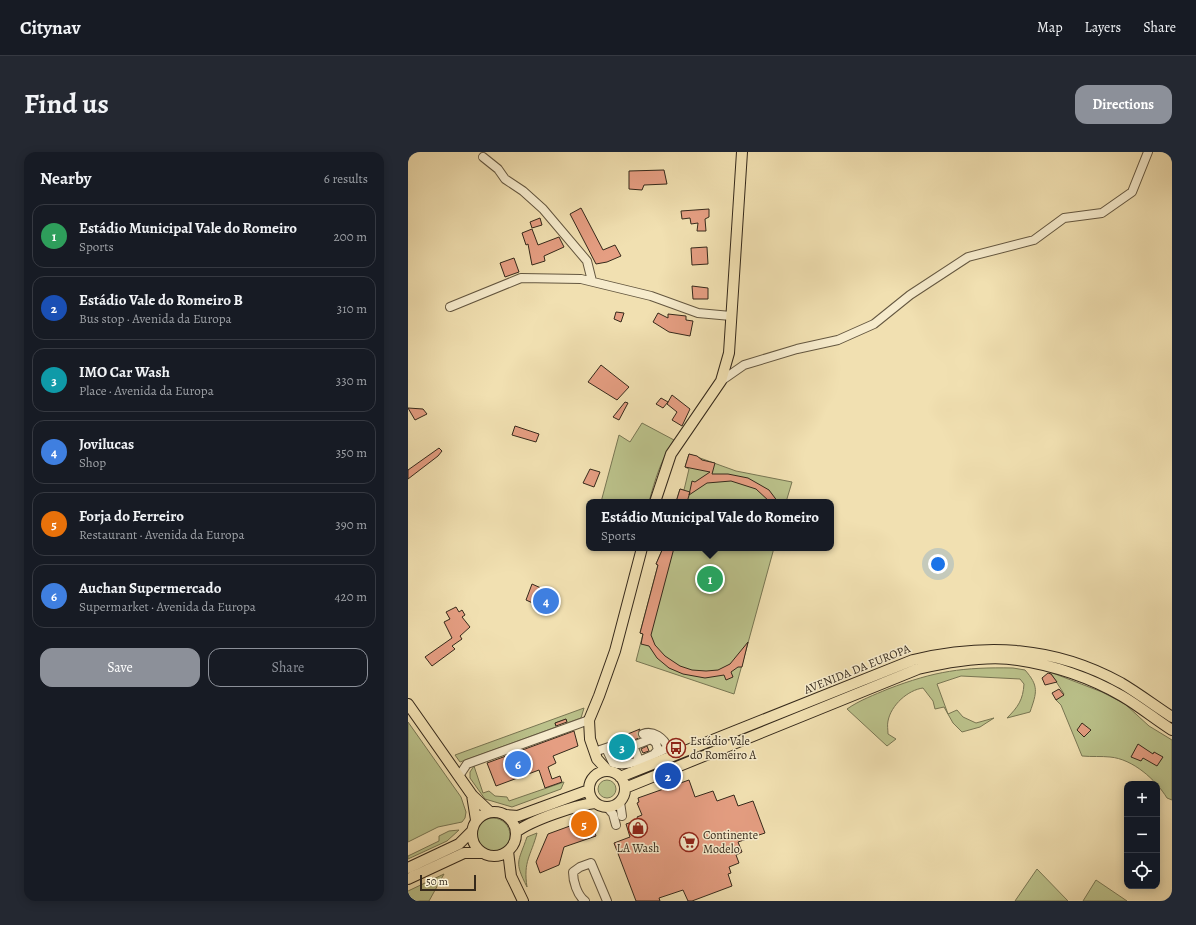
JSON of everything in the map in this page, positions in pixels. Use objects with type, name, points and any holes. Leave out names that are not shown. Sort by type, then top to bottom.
[{"type":"main road","points":[[656,499],[671,454],[721,381],[729,353],[742,152]]},
{"type":"main road","points":[[516,832],[525,826],[584,804],[595,803],[607,807],[613,806],[620,802],[624,796],[625,788],[620,777],[608,771],[596,756],[590,739],[588,720],[599,696],[614,651],[641,551]]},
{"type":"main road","name":"AVENIDA DA EUROPA","points":[[620,777],[913,660],[964,650],[1013,650],[1054,657],[1090,669],[1119,683],[1172,717]]},
{"type":"main road","name":"AVENIDA DA EUROPA","points":[[625,788],[918,669],[969,660],[1018,660],[1060,669],[1098,683],[1122,696],[1172,730]]},
{"type":"main road","points":[[408,704],[472,795],[490,812]]},
{"type":"main road","points":[[595,803],[589,790],[590,783],[595,776],[596,756]]},
{"type":"main road","points":[[595,776],[608,771]]},
{"type":"main road","points":[[408,868],[459,844],[471,832],[476,820],[482,815],[490,812],[500,812],[506,815],[518,816],[589,790]]},
{"type":"main road","points":[[472,795],[476,820]]},
{"type":"main road","points":[[408,879],[464,853],[481,853],[499,856],[508,851],[514,843],[516,832],[514,824],[506,815]]},
{"type":"main road","points":[[471,832],[473,842],[481,853]]},
{"type":"main road","points":[[508,851],[511,876]]},
{"type":"main road","points":[[494,856],[511,876],[523,901]]},
{"type":"street","points":[[721,381],[744,366],[797,349],[838,340],[874,324],[910,295],[968,257],[1034,240],[1064,218],[1102,212],[1132,192],[1148,152]]},
{"type":"street","points":[[483,157],[498,169],[505,179],[523,191],[543,209],[587,262],[592,281]]},
{"type":"street","points":[[450,307],[521,278],[581,279],[651,296],[698,313],[731,316]]},
{"type":"street","points":[[459,776],[467,764],[588,720]]},
{"type":"street","points":[[606,748],[613,764],[619,766],[637,755],[656,748],[668,748],[667,744],[653,732],[650,731],[643,734]]},
{"type":"street","points":[[637,755],[633,746],[651,739],[656,748]]},
{"type":"street","points":[[596,756],[606,748],[615,744]]},
{"type":"street","points":[[620,802],[622,816]]},
{"type":"street","points":[[607,807],[613,814],[616,825]]},
{"type":"street","points":[[584,901],[576,887],[573,872],[580,866],[591,863],[607,901]]},
{"type":"green space","points":[[642,423],[674,440],[665,455],[650,499],[602,499],[619,435],[630,442]]},
{"type":"green space","points":[[689,454],[736,471],[792,482],[787,499],[677,499],[680,489],[684,490],[689,469],[685,467]]},
{"type":"green space","points":[[662,551],[773,551],[734,694],[636,661],[643,634],[640,633],[658,565],[656,564]]},
{"type":"green space","points":[[1013,668],[1025,670],[1033,680],[1035,685],[1035,694],[1030,712],[1007,718],[1017,707],[1021,699],[1024,684],[1020,679],[961,676],[937,684],[948,714],[957,710],[963,717],[976,723],[994,718],[980,727],[962,732],[953,723],[944,707],[935,709],[933,701],[923,688],[917,689],[906,695],[896,704],[888,721],[888,734],[896,739],[887,746],[847,709],[862,700],[888,689],[935,674],[964,669]]},
{"type":"green space","points":[[1050,672],[1102,692],[1125,704],[1149,726],[1172,740],[1172,800],[1167,798],[1160,788],[1160,781],[1154,781],[1135,766],[1127,762],[1110,757],[1082,756],[1061,705],[1056,700],[1064,694]]},
{"type":"green space","points":[[852,688],[853,691],[646,775],[644,772]]},
{"type":"green space","points":[[584,708],[581,718],[567,723],[566,719],[555,723],[556,727],[460,762],[455,755]]},
{"type":"green space","points":[[408,722],[461,797],[466,812],[465,818],[462,822],[438,827],[408,842]]},
{"type":"green space","points":[[474,766],[483,793],[489,791],[495,796],[507,797],[509,801],[564,782],[561,789],[512,807],[485,799],[470,778],[470,772]]},
{"type":"green space","points":[[603,780],[611,780],[616,785],[614,796],[611,798],[603,798],[598,793],[598,785]]},
{"type":"green space","points":[[490,818],[496,818],[505,823],[509,829],[509,841],[505,847],[496,852],[490,852],[481,847],[476,838],[476,832],[481,823]]},
{"type":"green space","points":[[459,830],[447,841],[408,859],[408,856],[439,841],[439,836],[449,831]]},
{"type":"green space","points":[[537,833],[528,859],[526,871],[527,887],[520,872],[519,862],[527,837]]},
{"type":"green space","points":[[1037,869],[1068,901],[1015,901]]},
{"type":"green space","points":[[444,874],[429,901],[408,901],[408,891]]},
{"type":"green space","points":[[1096,880],[1127,901],[1083,901]]},
{"type":"building","points":[[664,170],[667,184],[644,185],[642,190],[629,189],[629,171]]},
{"type":"building","points":[[581,208],[603,250],[615,245],[621,256],[607,262],[596,264],[570,214]]},
{"type":"building","points":[[709,209],[709,217],[705,219],[706,231],[697,231],[698,223],[691,224],[690,218],[682,219],[681,211]]},
{"type":"building","points":[[540,218],[542,225],[532,228],[530,222]]},
{"type":"building","points":[[532,229],[538,245],[559,237],[564,247],[544,256],[545,261],[532,265],[528,244],[526,245],[522,233]]},
{"type":"building","points":[[707,247],[708,264],[692,265],[691,248]]},
{"type":"building","points":[[514,258],[519,272],[505,277],[500,263]]},
{"type":"building","points":[[692,286],[708,288],[708,299],[693,299]]},
{"type":"building","points":[[616,312],[624,313],[621,322],[614,319]]},
{"type":"building","points":[[658,313],[668,318],[668,314],[686,316],[686,320],[693,321],[690,336],[669,332],[653,322]]},
{"type":"building","points":[[601,365],[629,387],[617,400],[588,382]]},
{"type":"building","points":[[672,395],[690,409],[682,426],[672,420],[677,412],[667,404]]},
{"type":"building","points":[[661,398],[668,402],[663,408],[656,404]]},
{"type":"building","points":[[625,402],[628,403],[619,420],[613,417]]},
{"type":"building","points":[[408,408],[423,409],[427,414],[415,420]]},
{"type":"building","points":[[515,426],[539,434],[536,442],[512,435]]},
{"type":"building","points":[[439,448],[442,451],[438,456],[408,479],[408,470]]},
{"type":"building","points":[[689,454],[697,456],[702,460],[715,463],[712,474],[728,474],[748,478],[769,490],[776,499],[767,499],[756,489],[731,481],[707,483],[689,495],[692,481],[695,482],[710,472],[685,467]]},
{"type":"building","points":[[590,469],[600,472],[594,487],[583,483]]},
{"type":"building","points":[[680,489],[690,492],[688,499],[677,499]]},
{"type":"building","points":[[662,551],[673,551],[651,635],[655,645],[665,656],[680,666],[692,670],[706,671],[718,670],[730,664],[748,642],[742,667],[738,667],[731,672],[733,677],[726,680],[724,675],[705,678],[683,674],[669,668],[657,658],[649,646],[641,644],[643,634],[640,633],[658,565],[656,564]]},
{"type":"building","points":[[532,584],[552,593],[546,609],[526,600]]},
{"type":"building","points":[[456,607],[459,612],[462,610],[465,615],[462,617],[470,627],[460,636],[462,639],[452,646],[455,649],[432,666],[425,657],[452,638],[444,622],[450,619],[446,612]]},
{"type":"building","points":[[1048,673],[1051,674],[1057,682],[1045,685],[1042,678]]},
{"type":"building","points":[[1059,689],[1064,695],[1056,700],[1052,693]]},
{"type":"building","points":[[566,719],[567,722],[556,726],[555,723]]},
{"type":"building","points":[[1082,723],[1091,730],[1084,737],[1077,730]]},
{"type":"building","points":[[640,729],[638,733],[639,738],[631,741],[627,745],[632,757],[620,759],[617,750],[620,743],[613,740]]},
{"type":"building","points":[[574,731],[578,746],[553,756],[556,763],[548,767],[552,779],[560,776],[562,782],[545,788],[539,770],[496,786],[487,763]]},
{"type":"building","points":[[1138,744],[1153,754],[1154,752],[1163,757],[1157,766],[1143,758],[1141,761],[1131,757]]},
{"type":"building","points":[[647,746],[649,751],[643,753],[641,749]]},
{"type":"building","name":"Continente Modelo","points":[[689,780],[695,797],[713,791],[717,801],[734,795],[738,806],[753,801],[765,833],[738,842],[742,852],[736,855],[739,863],[729,867],[731,873],[728,874],[732,886],[692,901],[688,901],[683,890],[659,898],[660,901],[636,901],[614,843],[630,837],[626,824],[638,820],[637,817],[642,815],[637,803],[639,802],[638,798]]},
{"type":"building","points":[[589,819],[596,836],[564,847],[559,865],[540,873],[536,862],[548,834]]},
{"type":"tunnel","points":[[615,745],[643,734]]},
{"type":"place","name":"Estádio Municipal Vale do Romeiro","points":[[710,579]]},
{"type":"place","name":"Jovilucas","points":[[546,601]]},
{"type":"place","name":"IMO Car Wash","points":[[622,747]]},
{"type":"place","name":"Estádio Vale do Romeiro A","points":[[676,748]]},
{"type":"place","name":"Auchan Supermercado","points":[[518,764]]},
{"type":"place","name":"Estádio Vale do Romeiro B","points":[[668,776]]},
{"type":"place","name":"Forja do Ferreiro","points":[[584,824]]},
{"type":"place","name":"LA Wash","points":[[638,828]]},
{"type":"place","name":"Continente Modelo","points":[[689,842]]}]
